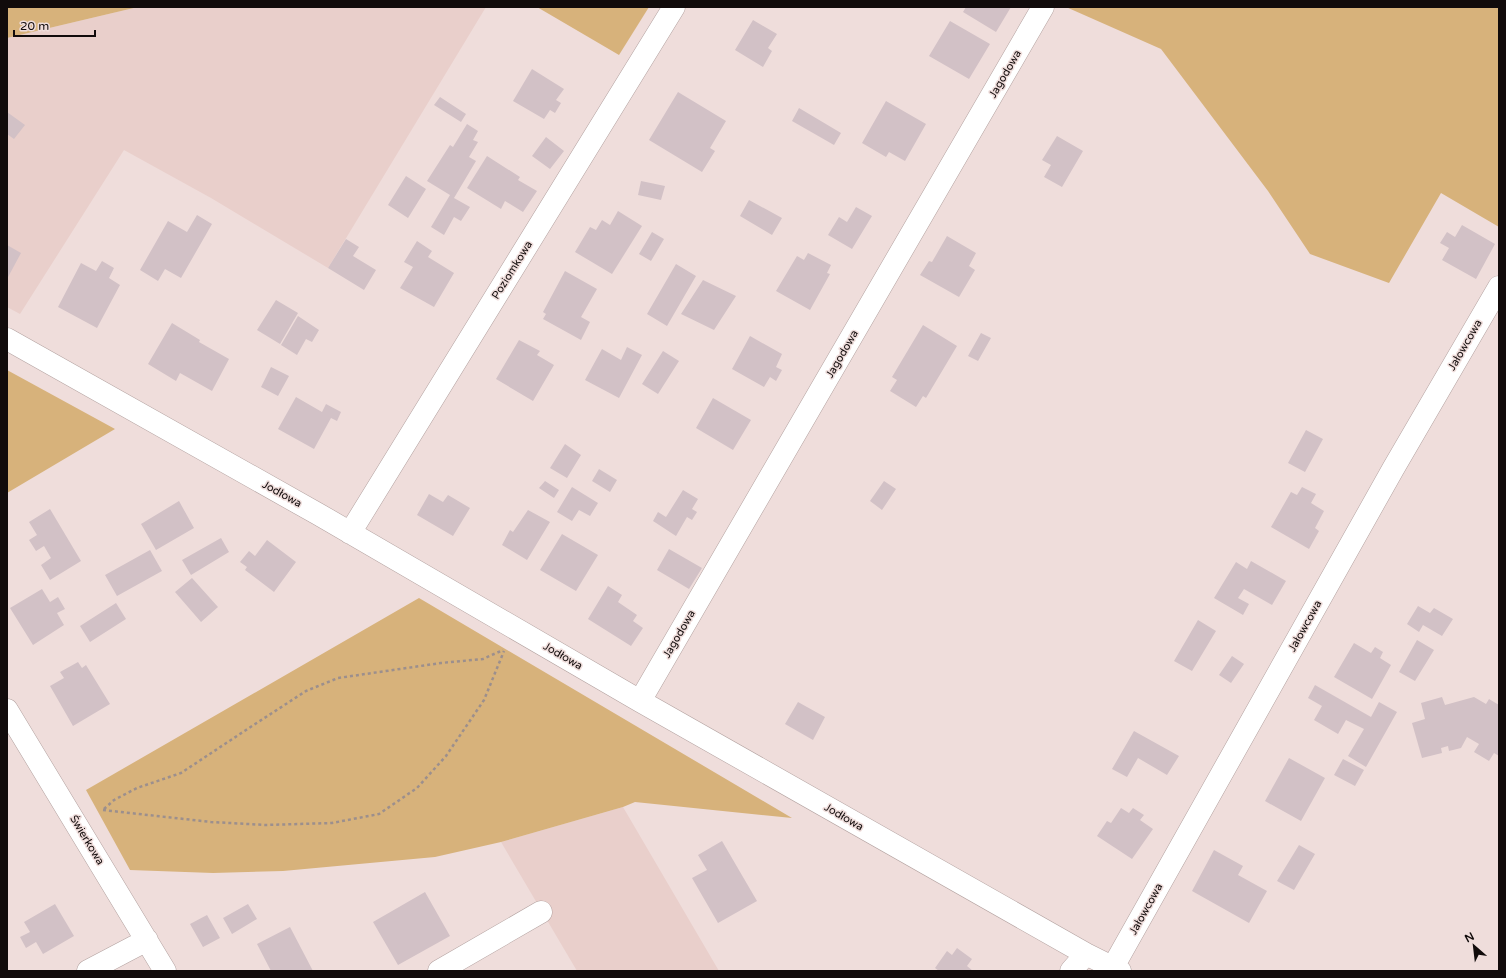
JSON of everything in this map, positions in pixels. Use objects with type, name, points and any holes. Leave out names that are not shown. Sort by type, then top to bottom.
[{"type":"street","name":"Poziomkowa","points":[[350,533],[674,7]]},
{"type":"street","name":"Jagodowa","points":[[640,701],[1043,7]]},
{"type":"street","name":"Jałowcowa","points":[[1116,969],[1393,469],[1499,287]]},
{"type":"street","name":"Jodłowa","points":[[7,339],[350,533],[640,701],[1086,954],[1116,969]]},
{"type":"street","name":"Świerkowa","points":[[7,710],[165,971]]},
{"type":"street","points":[[439,971],[541,912]]},
{"type":"street","points":[[88,971],[147,940]]},
{"type":"street","points":[[1071,971],[1086,954]]},
{"type":"path","points":[[98,815],[103,810],[114,800],[137,788],[181,774],[306,691],[338,678],[441,663],[483,659],[505,649],[484,700],[446,756],[417,788],[379,814],[332,823],[266,825],[211,822],[103,810]]},
{"type":"shaded area","points":[[7,7],[138,7],[7,38]]},
{"type":"shaded area","points":[[138,7],[486,7],[328,268],[211,198],[124,150],[20,314],[7,307],[7,38]]},
{"type":"shaded area","points":[[537,7],[649,7],[619,55]]},
{"type":"shaded area","points":[[1066,7],[1499,7],[1499,227],[1441,193],[1389,283],[1310,254],[1268,191],[1161,49]]},
{"type":"shaded area","points":[[7,370],[115,429],[7,493]]},
{"type":"shaded area","points":[[419,598],[792,818],[635,802],[623,807],[501,842],[435,857],[283,871],[213,873],[130,870],[86,790]]},
{"type":"shaded area","points":[[623,807],[719,971],[577,971],[501,842]]},
{"type":"building","points":[[966,7],[1011,7],[996,32],[963,12]]},
{"type":"building","points":[[753,20],[777,34],[768,48],[772,51],[763,67],[735,50]]},
{"type":"building","points":[[950,21],[990,44],[969,79],[929,56]]},
{"type":"building","points":[[532,69],[564,89],[556,100],[561,103],[555,113],[550,110],[544,119],[513,101]]},
{"type":"building","points":[[678,92],[726,121],[710,148],[715,151],[702,172],[649,140]]},
{"type":"building","points":[[440,97],[466,114],[461,122],[434,105]]},
{"type":"building","points":[[886,101],[926,124],[905,161],[889,152],[886,157],[862,143]]},
{"type":"building","points":[[799,108],[841,133],[834,145],[792,121]]},
{"type":"building","points":[[7,112],[25,125],[14,139],[7,134]]},
{"type":"building","points":[[467,124],[478,131],[473,140],[478,142],[469,157],[476,161],[454,198],[470,207],[461,221],[454,217],[444,235],[431,227],[450,195],[427,181],[450,145],[453,147]]},
{"type":"building","points":[[1057,136],[1083,151],[1062,187],[1044,177],[1051,165],[1042,160]]},
{"type":"building","points":[[546,137],[564,151],[550,169],[532,156]]},
{"type":"building","points":[[487,156],[520,177],[518,180],[537,191],[523,212],[505,201],[501,209],[467,188]]},
{"type":"building","points":[[406,176],[426,189],[408,218],[388,205]]},
{"type":"building","points":[[641,181],[665,186],[661,200],[638,195]]},
{"type":"building","points":[[749,200],[782,218],[772,235],[740,216]]},
{"type":"building","points":[[856,207],[872,216],[852,249],[828,235],[839,217],[847,222]]},
{"type":"building","points":[[618,211],[642,226],[612,274],[575,252],[590,227],[596,230],[602,220],[610,225]]},
{"type":"building","points":[[197,215],[212,224],[181,278],[165,269],[158,281],[140,270],[168,221],[187,232]]},
{"type":"building","points":[[1462,225],[1495,244],[1476,279],[1442,260],[1449,248],[1440,243],[1447,232],[1455,237]]},
{"type":"building","points":[[652,232],[664,239],[651,261],[639,254]]},
{"type":"building","points":[[947,236],[976,253],[969,266],[975,270],[959,297],[920,275],[929,261],[932,262]]},
{"type":"building","points":[[346,239],[359,247],[353,256],[376,270],[364,290],[328,268]]},
{"type":"building","points":[[417,241],[432,251],[428,257],[454,273],[434,307],[400,288],[413,267],[404,262]]},
{"type":"building","points":[[7,245],[21,253],[7,279]]},
{"type":"building","points":[[808,253],[831,265],[827,273],[830,274],[810,310],[776,291],[797,256],[804,260]]},
{"type":"building","points":[[102,261],[114,268],[109,278],[120,285],[97,328],[58,307],[81,263],[96,271]]},
{"type":"building","points":[[676,264],[696,276],[667,326],[647,314]]},
{"type":"building","points":[[565,271],[597,289],[581,317],[590,322],[581,340],[543,319],[546,314],[543,312]]},
{"type":"building","points":[[703,280],[736,296],[714,330],[681,314]]},
{"type":"building","points":[[276,300],[298,313],[280,344],[257,330]]},
{"type":"building","points":[[298,316],[319,330],[312,342],[306,339],[297,355],[281,345]]},
{"type":"building","points":[[172,323],[200,340],[199,342],[229,359],[212,391],[180,373],[176,381],[148,364]]},
{"type":"building","points":[[923,325],[957,346],[926,398],[923,396],[916,407],[890,391],[897,380],[892,377]]},
{"type":"building","points":[[981,333],[991,338],[978,361],[968,356]]},
{"type":"building","points":[[750,336],[782,354],[776,367],[782,370],[776,381],[770,377],[764,387],[732,369]]},
{"type":"building","points":[[519,340],[540,351],[537,355],[554,365],[533,401],[496,379]]},
{"type":"building","points":[[627,347],[642,355],[619,398],[585,380],[602,349],[621,360]]},
{"type":"building","points":[[663,351],[679,361],[658,394],[642,384]]},
{"type":"building","points":[[271,367],[289,376],[278,396],[261,387]]},
{"type":"building","points":[[296,397],[322,412],[326,404],[341,412],[337,421],[331,418],[314,449],[278,429]]},
{"type":"building","points":[[713,398],[751,420],[733,450],[696,428]]},
{"type":"building","points":[[1306,430],[1323,439],[1305,472],[1288,463]]},
{"type":"building","points":[[565,444],[581,455],[567,478],[550,468]]},
{"type":"building","points":[[599,469],[617,480],[610,492],[592,481]]},
{"type":"building","points":[[545,481],[559,490],[554,498],[539,488]]},
{"type":"building","points":[[884,481],[896,489],[882,510],[870,501]]},
{"type":"building","points":[[572,487],[598,503],[590,516],[579,510],[572,521],[557,512]]},
{"type":"building","points":[[1302,487],[1316,494],[1311,503],[1324,511],[1315,528],[1319,531],[1309,549],[1271,527],[1291,492],[1297,495]]},
{"type":"building","points":[[683,490],[698,499],[692,509],[697,512],[692,520],[687,517],[676,536],[653,521],[658,512],[666,517]]},
{"type":"building","points":[[429,494],[443,502],[448,495],[470,508],[453,536],[417,515]]},
{"type":"building","points":[[179,501],[194,528],[156,550],[141,524]]},
{"type":"building","points":[[50,509],[81,561],[50,580],[41,565],[51,558],[44,546],[36,551],[29,540],[37,535],[29,522]]},
{"type":"building","points":[[528,510],[550,522],[527,560],[502,545],[510,530],[513,532]]},
{"type":"building","points":[[562,534],[598,555],[576,591],[540,570]]},
{"type":"building","points":[[221,538],[229,552],[191,575],[182,560]]},
{"type":"building","points":[[267,540],[296,562],[274,592],[245,570],[247,567],[240,562],[249,551],[255,556]]},
{"type":"building","points":[[669,549],[702,568],[689,589],[657,570]]},
{"type":"building","points":[[150,550],[162,571],[117,596],[105,575]]},
{"type":"building","points":[[1251,561],[1286,581],[1272,605],[1244,589],[1238,598],[1249,604],[1243,615],[1214,598],[1236,562],[1247,569]]},
{"type":"building","points":[[192,578],[218,607],[201,622],[175,592]]},
{"type":"building","points":[[608,586],[622,595],[618,602],[637,615],[633,621],[643,628],[631,646],[588,619]]},
{"type":"building","points":[[42,589],[50,602],[58,597],[65,609],[57,613],[64,625],[33,645],[10,608]]},
{"type":"building","points":[[116,603],[126,619],[90,642],[80,626]]},
{"type":"building","points":[[1418,606],[1430,613],[1434,608],[1453,619],[1442,636],[1423,625],[1419,632],[1407,624]]},
{"type":"building","points":[[1198,620],[1216,631],[1192,671],[1174,661]]},
{"type":"building","points":[[1417,640],[1434,650],[1415,681],[1399,672]]},
{"type":"building","points":[[1354,643],[1371,653],[1375,647],[1383,652],[1380,658],[1391,665],[1372,699],[1334,677]]},
{"type":"building","points":[[1232,656],[1244,664],[1231,683],[1219,675]]},
{"type":"building","points":[[78,662],[82,668],[86,665],[110,704],[73,726],[50,686],[64,678],[60,672]]},
{"type":"building","points":[[1315,685],[1371,717],[1379,702],[1397,712],[1366,767],[1348,756],[1364,729],[1346,720],[1338,734],[1314,720],[1322,706],[1308,698]]},
{"type":"building","points":[[1442,697],[1445,705],[1474,697],[1486,704],[1489,699],[1499,705],[1499,756],[1494,753],[1489,761],[1474,752],[1479,744],[1467,737],[1461,748],[1449,751],[1448,746],[1441,748],[1442,753],[1422,758],[1412,723],[1425,719],[1421,703]]},
{"type":"building","points":[[798,702],[825,717],[813,740],[785,724]]},
{"type":"building","points":[[1134,731],[1179,756],[1167,775],[1138,758],[1127,777],[1112,769]]},
{"type":"building","points":[[1289,758],[1325,778],[1301,821],[1265,801]]},
{"type":"building","points":[[1343,759],[1364,770],[1355,786],[1334,775]]},
{"type":"building","points":[[1121,808],[1129,813],[1133,808],[1144,815],[1140,820],[1153,829],[1132,859],[1097,836],[1107,821],[1111,823]]},
{"type":"building","points":[[722,841],[757,901],[718,923],[692,878],[707,870],[698,855]]},
{"type":"building","points":[[1299,845],[1315,854],[1294,890],[1277,881]]},
{"type":"building","points":[[1214,850],[1243,866],[1238,875],[1267,891],[1249,923],[1192,891]]},
{"type":"building","points":[[425,892],[450,936],[398,965],[373,922]]},
{"type":"building","points":[[55,904],[74,936],[43,954],[36,942],[26,948],[20,937],[30,932],[24,922]]},
{"type":"building","points":[[248,904],[257,919],[232,934],[223,918]]},
{"type":"building","points":[[207,915],[220,938],[203,947],[190,924]]},
{"type":"building","points":[[290,927],[313,971],[271,971],[257,944]]},
{"type":"building","points":[[957,948],[972,959],[967,966],[973,971],[939,971],[935,968],[947,951],[952,955]]}]
